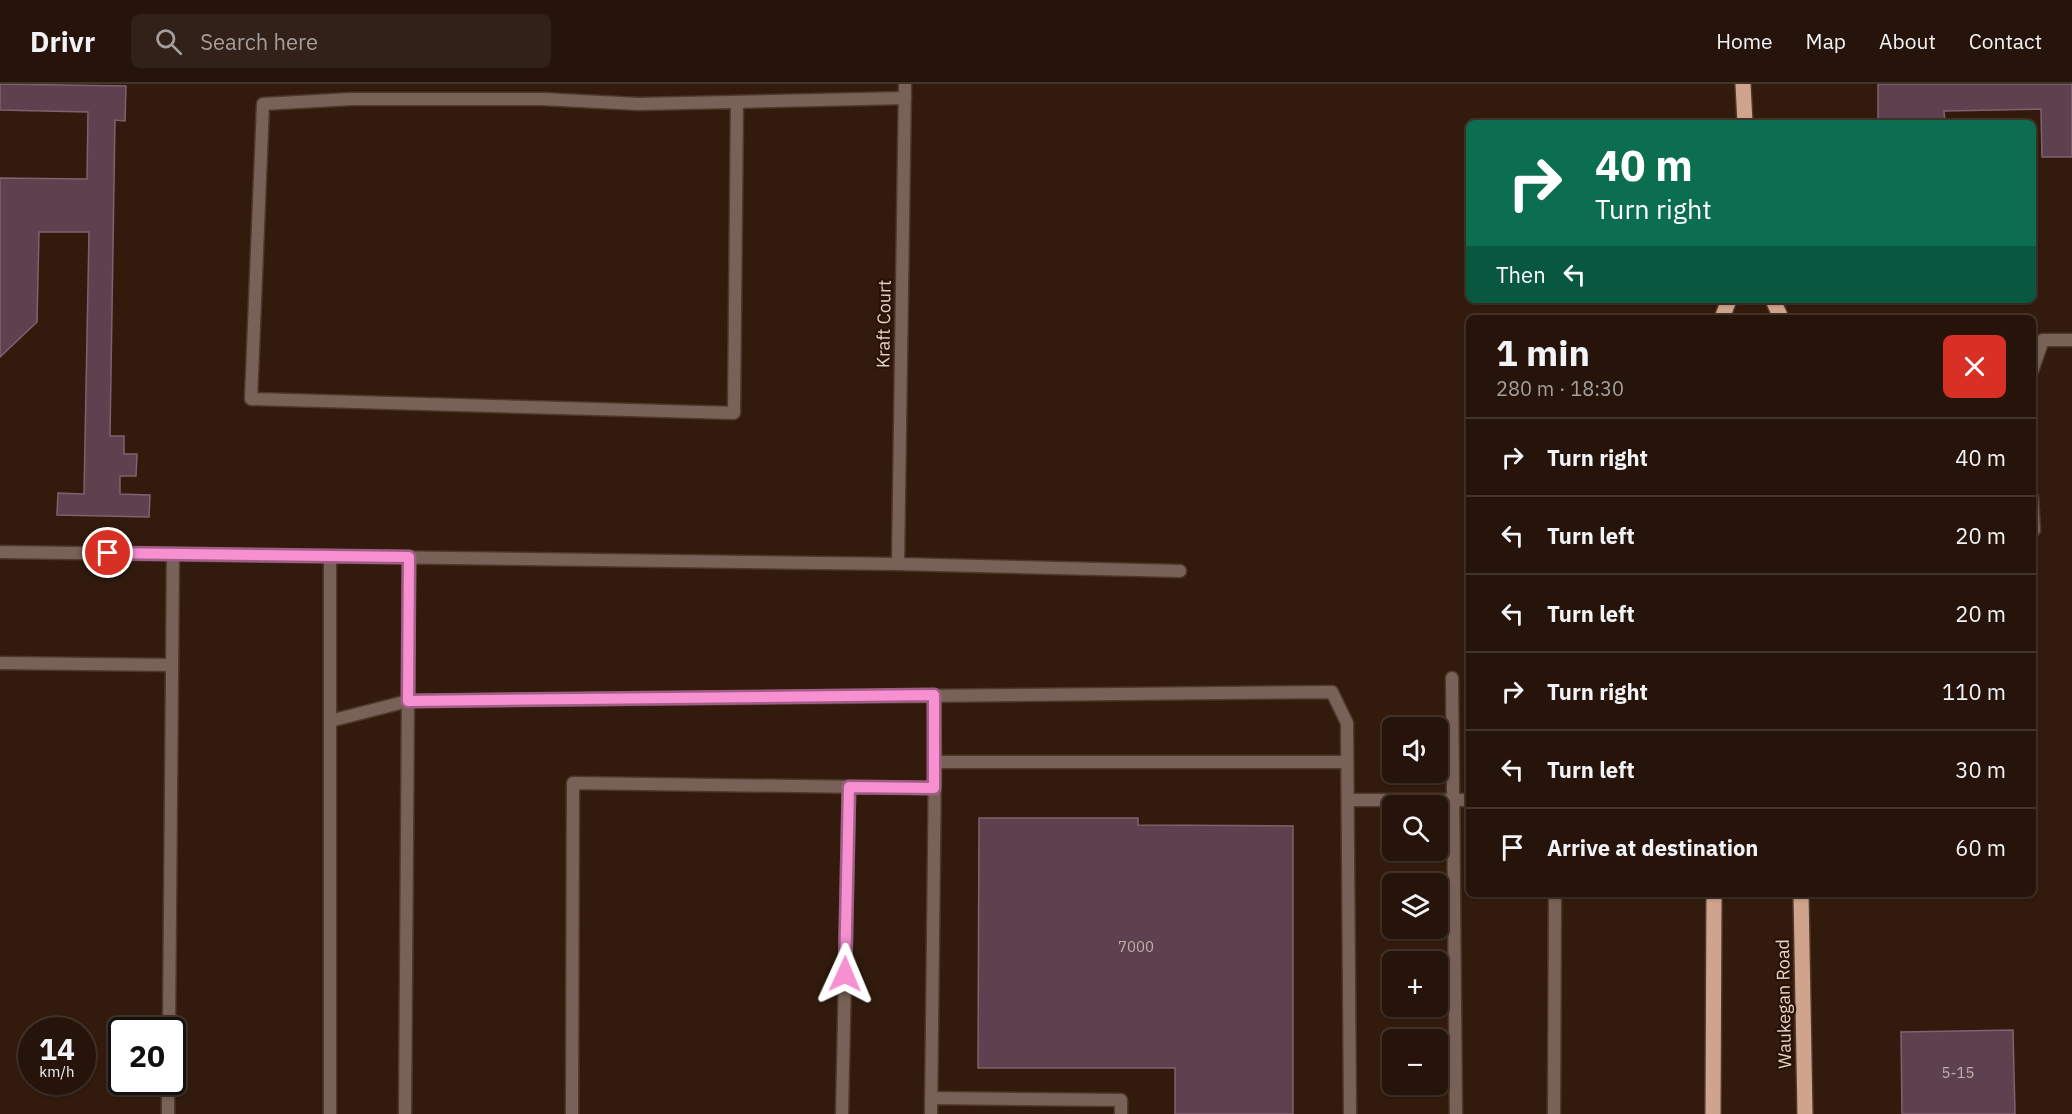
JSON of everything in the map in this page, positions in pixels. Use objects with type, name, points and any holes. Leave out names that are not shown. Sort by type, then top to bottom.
[{"type":"main road","points":[[1743,84],[1744,120]]},
{"type":"main road","points":[[1713,897],[1713,1114]]},
{"type":"main road","name":"Waukegan Road","points":[[1801,897],[1805,1114]]},
{"type":"street","name":"Kraft Court","points":[[898,564],[905,84]]},
{"type":"street","points":[[737,102],[734,413],[251,399],[263,104],[351,99],[542,99],[639,104],[905,98]]},
{"type":"street","points":[[2036,360],[2043,340],[2072,340]]},
{"type":"street","points":[[0,552],[898,564],[1180,571]]},
{"type":"street","points":[[169,1017],[173,554]]},
{"type":"street","points":[[330,556],[330,1114]]},
{"type":"street","points":[[405,1114],[409,557]]},
{"type":"street","points":[[0,663],[172,665]]},
{"type":"street","points":[[1452,678],[1456,1114]]},
{"type":"street","points":[[330,721],[408,701],[1332,692],[1347,723],[1350,1114]]},
{"type":"street","points":[[931,1114],[934,695]]},
{"type":"street","points":[[935,762],[1347,762]]},
{"type":"street","points":[[572,1114],[573,783],[934,788]]},
{"type":"street","points":[[842,1114],[849,787]]},
{"type":"street","points":[[1348,800],[1466,800]]},
{"type":"street","points":[[1554,1114],[1555,897]]},
{"type":"street","points":[[168,1095],[168,1114]]},
{"type":"street","points":[[931,1098],[1121,1100],[1121,1114]]},
{"type":"building","points":[[0,84],[126,86],[125,121],[115,120],[110,436],[124,436],[124,454],[137,454],[136,476],[120,476],[120,494],[150,495],[149,517],[57,515],[58,493],[84,494],[89,232],[39,232],[37,322],[0,357],[0,178],[87,179],[88,112],[0,110]]},
{"type":"building","points":[[1878,84],[2072,84],[2072,157],[2042,157],[2041,109],[1944,111],[1945,120],[1878,120]]},
{"type":"building","points":[[979,818],[1138,818],[1138,825],[1293,826],[1293,1114],[1175,1114],[1175,1068],[978,1068]]},
{"type":"building","points":[[2013,1030],[2015,1114],[1902,1114],[1901,1032]]},
{"type":"route","points":[[108,553],[409,557],[408,701],[934,695],[934,788],[849,787],[845,974]]}]
